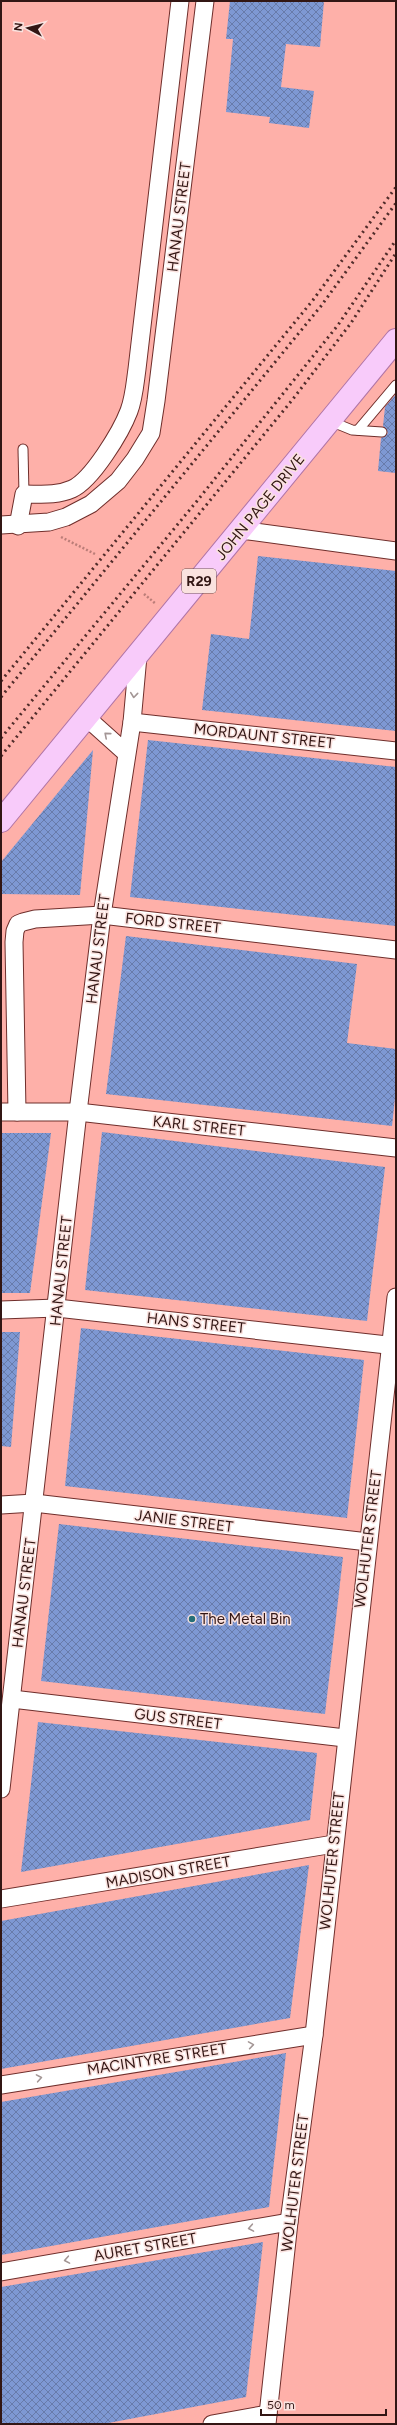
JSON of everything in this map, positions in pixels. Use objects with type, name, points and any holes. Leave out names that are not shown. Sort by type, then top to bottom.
[{"type":"main road","name":"JOHN PAGE DRIVE","points":[[1,821],[396,340]]},
{"type":"street","points":[[18,526],[24,494],[56,495],[73,489],[89,476],[122,426],[130,410],[137,370],[180,1]]},
{"type":"street","name":"HANAU STREET","points":[[49,522],[80,511],[118,481],[150,433],[157,394],[205,1]]},
{"type":"street","points":[[1,526],[18,526],[49,522]]},
{"type":"street","points":[[241,530],[396,551]]},
{"type":"street","name":"HANAU STREET","points":[[1,1789],[57,1308],[78,1112],[102,916],[132,722],[138,656]]},
{"type":"street","points":[[87,718],[126,753]]},
{"type":"street","name":"MORDAUNT STREET","points":[[132,722],[396,751]]},
{"type":"street","name":"FORD STREET","points":[[9,1112],[15,931],[18,924],[35,919],[102,916],[396,950]]},
{"type":"street","name":"KARL STREET","points":[[9,1112],[78,1112],[396,1148]]},
{"type":"street","name":"WOLHUTER STREET","points":[[267,2419],[289,2222],[314,2035],[345,1738],[368,1542],[394,1345],[396,1297]]},
{"type":"street","name":"HANS STREET","points":[[1,1310],[57,1308],[394,1345]]},
{"type":"street","name":"JANIE STREET","points":[[1,1505],[34,1503],[368,1542]]},
{"type":"street","name":"GUS STREET","points":[[12,1699],[345,1738]]},
{"type":"street","name":"MADISON STREET","points":[[1,1899],[334,1844]]},
{"type":"street","name":"MACINTYRE STREET","points":[[1,2085],[314,2035]]},
{"type":"street","name":"AURET STREET","points":[[1,2272],[289,2222]]},
{"type":"street","points":[[212,2424],[267,2419]]},
{"type":"lane","points":[[358,430],[396,386]]},
{"type":"lane","points":[[330,421],[341,427],[382,432]]},
{"type":"lane","points":[[23,449],[24,494]]},
{"type":"path","points":[[49,522],[53,533],[95,554]]},
{"type":"path","points":[[144,594],[149,598]]},
{"type":"building","points":[[230,1],[324,1],[320,47],[286,44],[281,87],[314,91],[309,128],[269,123],[270,117],[226,112],[233,39],[226,39]]},
{"type":"building","points":[[396,394],[396,473],[378,471],[381,438],[388,433],[383,426],[385,407]]},
{"type":"building","points":[[258,556],[396,571],[396,731],[202,710],[211,634],[249,639]]},
{"type":"building","points":[[148,740],[396,767],[396,926],[130,897]]},
{"type":"building","points":[[93,750],[80,895],[1,894],[1,862]]},
{"type":"building","points":[[126,936],[357,964],[347,1043],[396,1049],[396,1089],[392,1126],[106,1094]]},
{"type":"building","points":[[102,1132],[385,1167],[367,1321],[85,1290]]},
{"type":"building","points":[[1,1133],[51,1133],[30,1293],[1,1293]]},
{"type":"building","points":[[81,1328],[364,1360],[347,1518],[65,1486]]},
{"type":"building","points":[[1,1332],[20,1332],[11,1447],[1,1446]]},
{"type":"building","name":"The Metal Bin","points":[[59,1524],[343,1557],[325,1714],[41,1681]]},
{"type":"building","points":[[38,1722],[317,1753],[310,1820],[21,1872]]},
{"type":"building","points":[[309,1865],[290,2018],[1,2069],[1,1921]]},
{"type":"building","points":[[286,2053],[269,2207],[1,2255],[1,2102]]},
{"type":"building","points":[[263,2242],[246,2397],[103,2424],[1,2424],[1,2287]]},
{"type":"railway","points":[[1,681],[313,300],[396,187]]},
{"type":"railway","points":[[1,697],[321,306],[396,203]]},
{"type":"railway","points":[[1,738],[197,501],[338,325],[396,240]]},
{"type":"railway","points":[[1,756],[293,399],[351,323],[396,253]]},
{"type":"place","name":"The Metal Bin","points":[[192,1619]]}]
